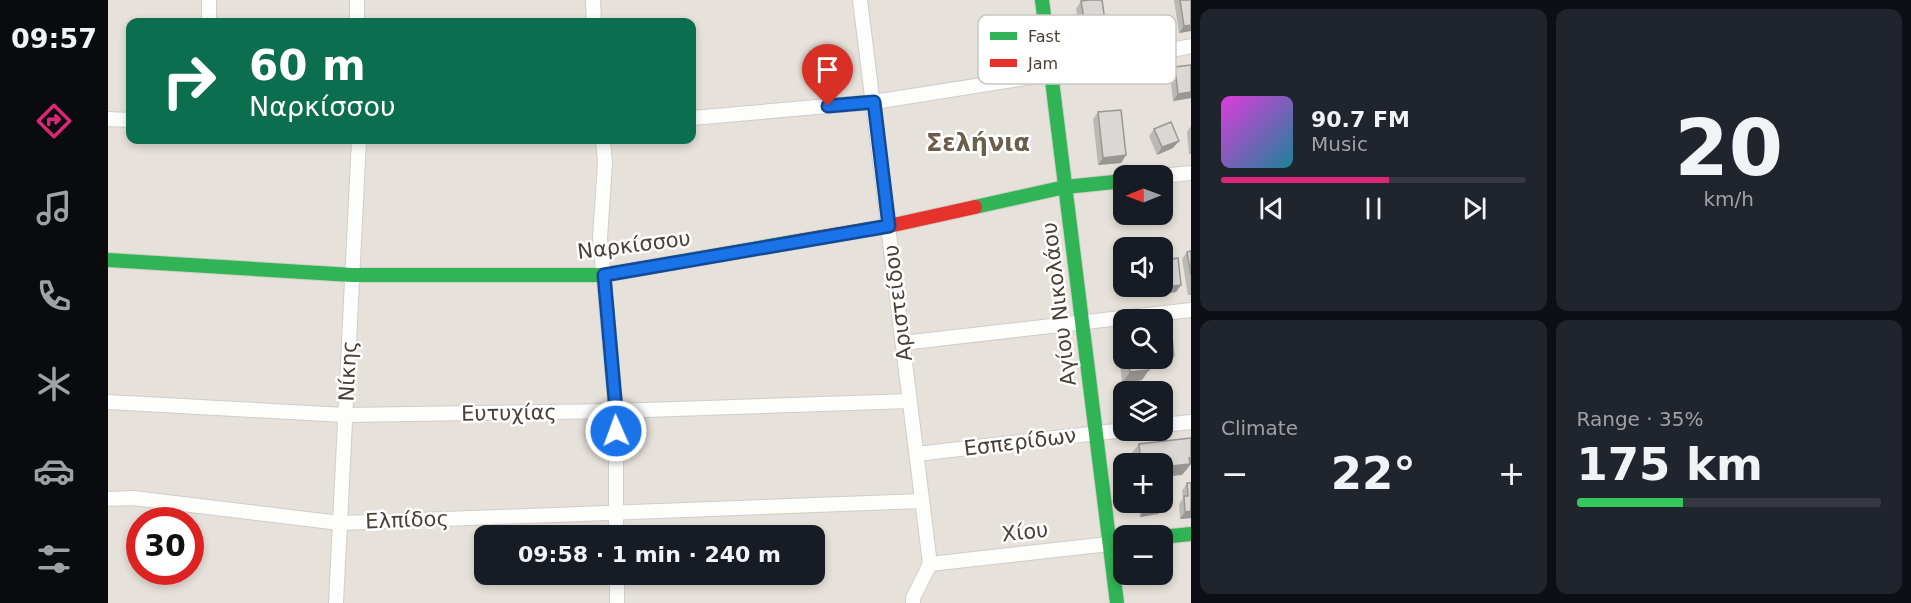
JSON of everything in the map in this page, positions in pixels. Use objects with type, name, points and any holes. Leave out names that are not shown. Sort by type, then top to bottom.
[{"type":"street","points":[[208,0],[209,18]]},
{"type":"street","points":[[357,0],[357,18]]},
{"type":"street","points":[[593,0],[594,18]]},
{"type":"street","name":"Αριστείδου","points":[[860,0],[930,564]]},
{"type":"street","name":"Αγίου Νικολάου","points":[[1042,0],[1044,15]]},
{"type":"street","points":[[1176,49],[1191,46]]},
{"type":"street","points":[[696,118],[874,102],[988,84]]},
{"type":"street","name":"Αγίου Νικολάου","points":[[1052,84],[1096,433],[1113,526]]},
{"type":"street","points":[[108,119],[126,120]]},
{"type":"street","name":"Νίκης","points":[[336,603],[359,144]]},
{"type":"street","points":[[603,144],[605,163],[600,238],[616,411],[616,525]]},
{"type":"street","points":[[1173,175],[1191,173]]},
{"type":"street","name":"Ναρκίσσου","points":[[108,260],[352,275],[604,275],[889,226],[1065,187],[1113,182]]},
{"type":"street","points":[[903,344],[1191,310]]},
{"type":"street","name":"Ευτυχίας","points":[[108,402],[345,415],[616,411],[910,401]]},
{"type":"street","points":[[1173,424],[1191,422]]},
{"type":"street","name":"Εσπερίδων","points":[[917,454],[1113,431]]},
{"type":"street","name":"Ελπίδος","points":[[108,499],[134,498],[340,523],[922,501]]},
{"type":"street","points":[[1173,536],[1191,534]]},
{"type":"street","name":"Χίου","points":[[930,564],[1113,543]]},
{"type":"street","points":[[913,603],[913,598],[930,564]]},
{"type":"street","points":[[617,585],[617,603]]},
{"type":"street","name":"Αγίου Νικολάου","points":[[1117,585],[1117,603]]},
{"type":"shaded area","points":[[108,0],[1191,0],[1191,603],[108,603]]},
{"type":"building","points":[[1102,0],[1104,15],[1083,15],[1081,1]]},
{"type":"building","points":[[1180,0],[1191,0],[1191,25],[1184,26]]},
{"type":"building","points":[[1191,65],[1191,92],[1178,94],[1176,67]]},
{"type":"building","points":[[1121,110],[1126,155],[1103,158],[1098,112]]},
{"type":"building","points":[[1171,122],[1179,141],[1162,147],[1154,129]]},
{"type":"building","points":[[1191,251],[1191,275],[1187,252]]},
{"type":"building","points":[[1178,258],[1181,285],[1173,286],[1173,259]]},
{"type":"building","points":[[1130,369],[1149,369],[1149,370],[1130,372]]},
{"type":"building","points":[[1191,438],[1190,464],[1173,466],[1173,453],[1140,453],[1139,444]]},
{"type":"building","points":[[1187,483],[1191,483],[1191,511],[1185,512],[1184,496],[1188,496]]},
{"type":"traffic: fast","points":[[1042,0],[1044,15]]},
{"type":"traffic: fast","points":[[1052,84],[1117,603]]},
{"type":"traffic: fast","points":[[975,207],[1065,187],[1113,182]]},
{"type":"traffic: fast","points":[[108,260],[352,275],[604,275],[799,241]]},
{"type":"traffic: fast","points":[[1173,536],[1191,534]]},
{"type":"traffic: jam","points":[[799,241],[889,226],[975,207]]},
{"type":"district","name":"Σελήνια","points":[[978,143]]},
{"type":"route","points":[[616,431],[604,275],[889,226],[874,102],[828,106]]}]
